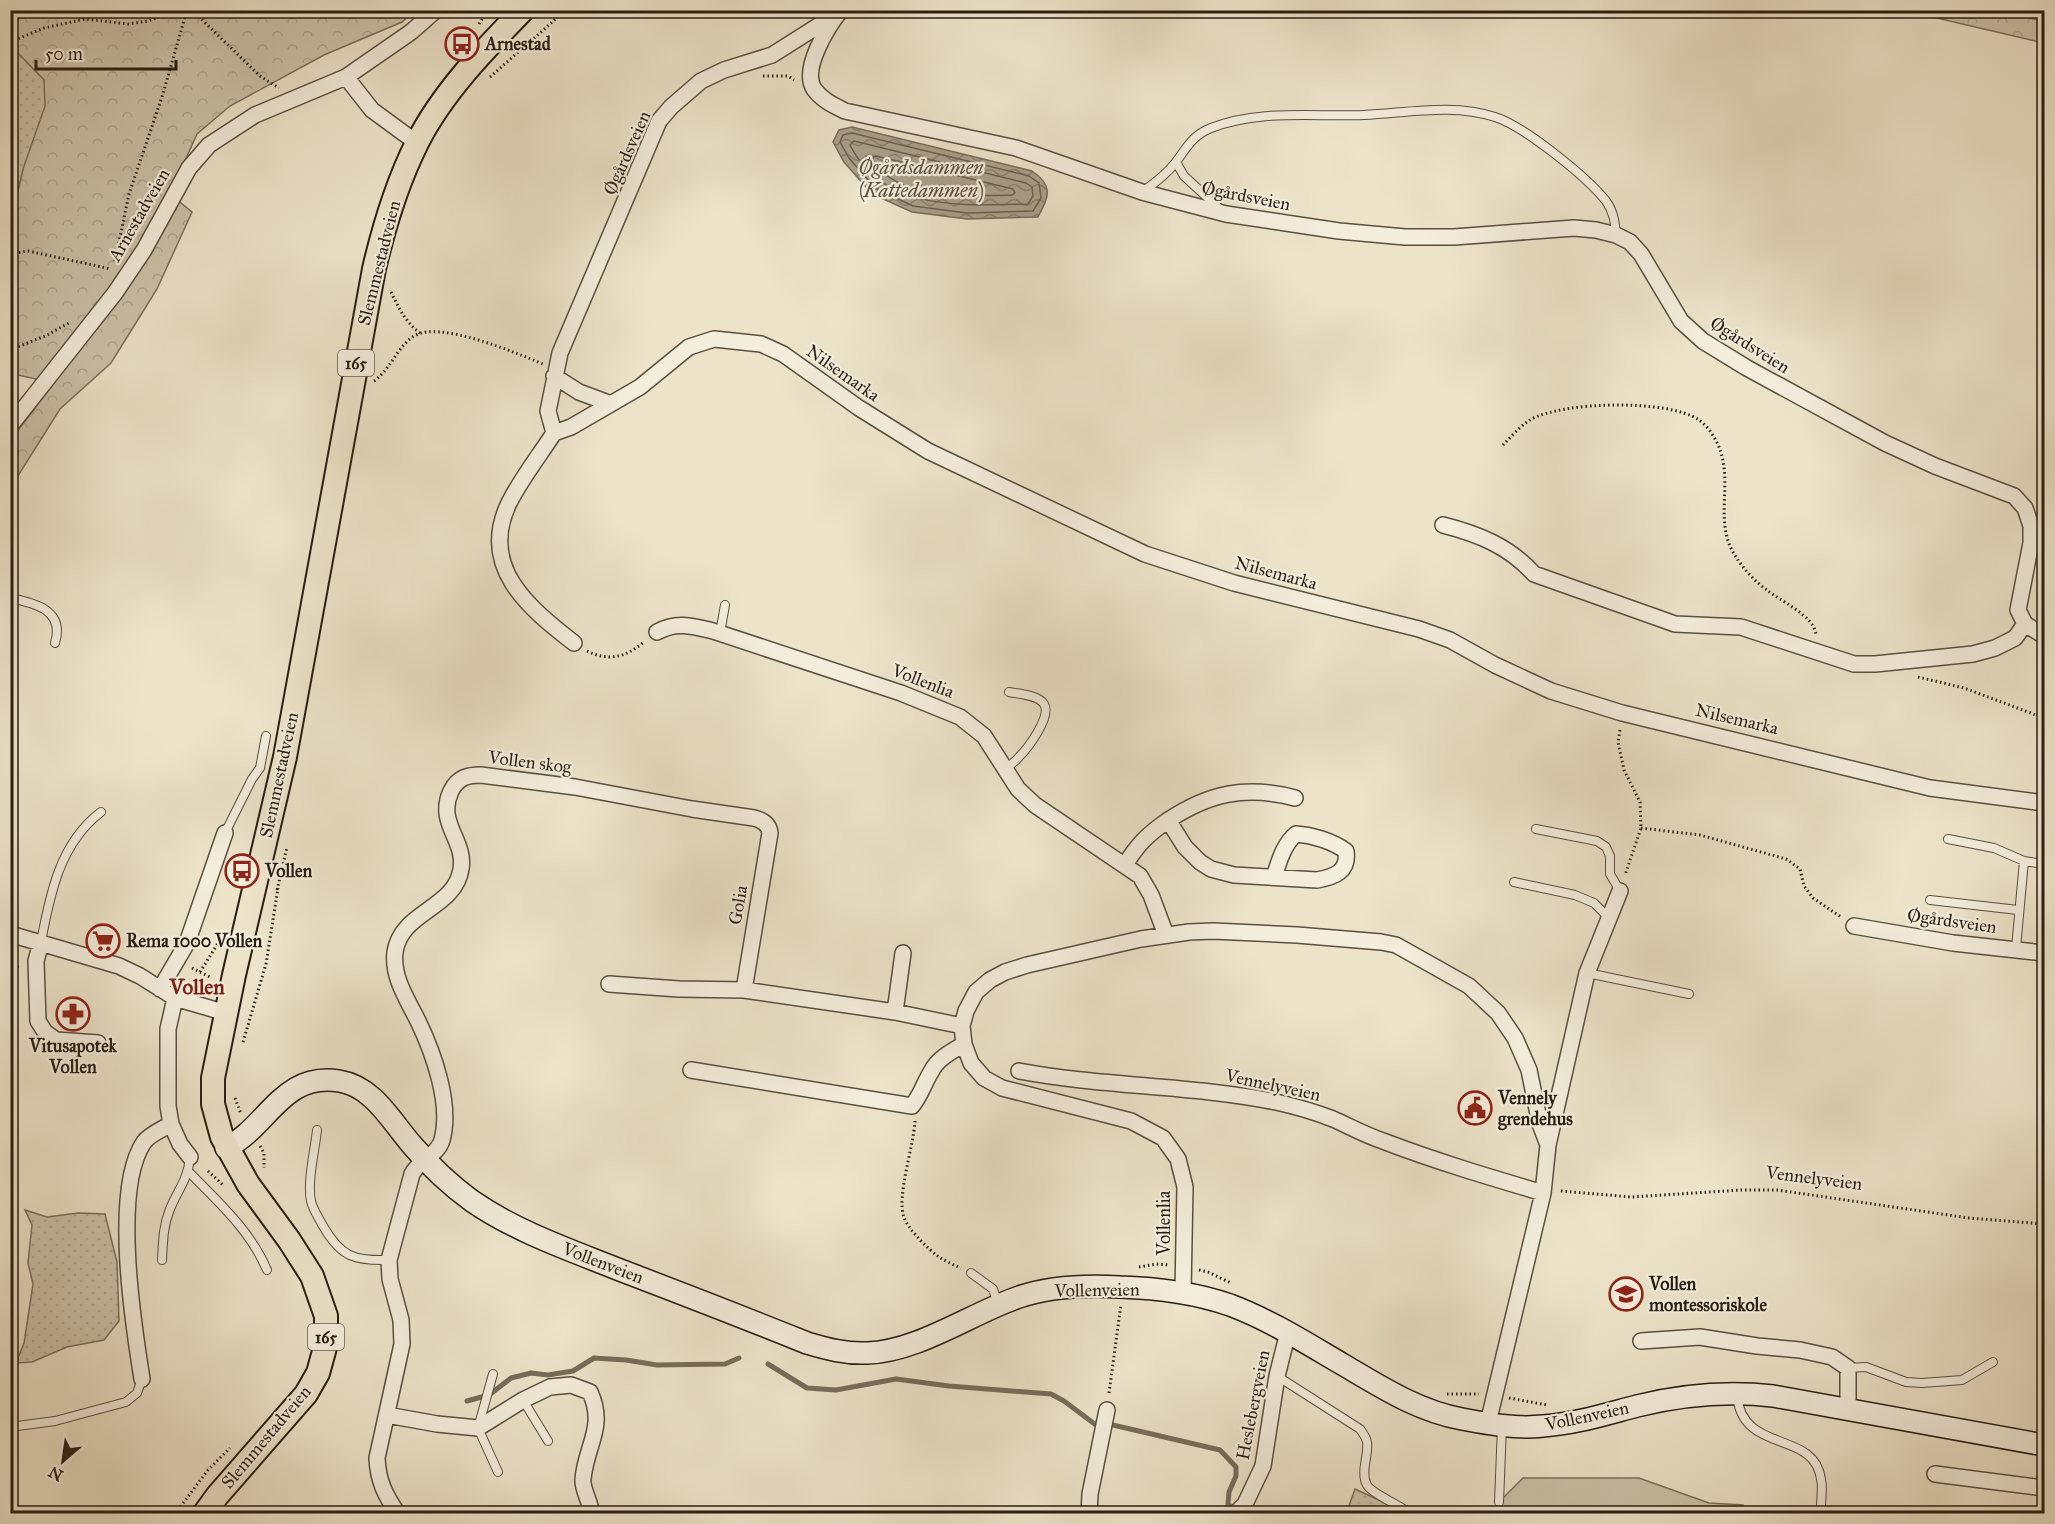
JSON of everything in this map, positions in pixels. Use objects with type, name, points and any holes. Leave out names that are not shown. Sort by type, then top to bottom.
[{"type":"main road","name":"Slemmestadveien","points":[[204,1514],[306,1394],[318,1374],[326,1344],[326,1316],[312,1276],[248,1184],[226,1148],[216,1118],[213,1095],[214,1068],[285,757],[374,269],[390,207],[417,143],[463,75],[523,10]]},
{"type":"main road","name":"Vollenveien","points":[[226,1148],[240,1141],[252,1131],[288,1092],[311,1082],[338,1081],[357,1088],[375,1099],[425,1159],[449,1182],[474,1202],[528,1233],[823,1348],[840,1352],[860,1353],[893,1349],[1021,1296],[1049,1290],[1095,1286],[1123,1287],[1183,1292],[1230,1305],[1288,1332],[1414,1405],[1452,1417],[1532,1427],[1562,1424],[1686,1396],[1737,1393],[1773,1396],[2044,1445]]},
{"type":"street","name":"Arnestadveien","points":[[10,426],[115,293],[144,250],[189,168],[209,145],[255,115],[346,76],[411,32],[436,10]]},
{"type":"street","name":"Øgårdsveien","points":[[837,15],[817,49],[811,67],[813,86],[825,101],[845,111],[1016,148],[1142,192],[1226,214],[1339,231],[1405,237],[1454,237],[1574,228],[1596,230],[1616,235],[1630,242],[1641,254],[1681,321],[1703,341],[1747,368],[1885,443],[1935,466],[2014,496],[2025,508],[2038,545],[2018,610],[2025,624]]},
{"type":"street","name":"Øgårdsveien","points":[[555,372],[569,330],[630,193],[651,137],[664,114],[701,81],[731,68],[770,57],[837,15]]},
{"type":"street","points":[[346,76],[372,110],[417,143]]},
{"type":"street","name":"Nilsemarka","points":[[554,433],[571,427],[640,387],[689,347],[714,339],[760,344],[783,354],[859,408],[928,451],[1145,554],[1234,583],[1419,629],[1450,640],[1495,665],[1551,691],[1622,713],[1930,788],[2044,803]]},
{"type":"street","points":[[574,643],[536,612],[515,589],[504,570],[500,551],[500,533],[506,509],[554,433],[548,411],[555,372],[579,392],[611,404]]},
{"type":"street","points":[[1443,525],[1471,532],[1499,544],[1525,563],[1534,574],[1658,620],[1688,626],[1741,627],[1854,664],[1949,657],[1995,648],[2015,638],[2025,624],[2044,636]]},
{"type":"street","name":"Vollenlia","points":[[657,632],[672,625],[681,625],[720,633],[855,677],[952,712],[984,736],[1018,789],[1035,805],[1140,876],[1146,884],[1166,935]]},
{"type":"street","name":"Vollen skog","points":[[425,1159],[442,1140],[444,1119],[442,1094],[430,1049],[399,983],[395,952],[400,937],[408,926],[448,896],[458,882],[462,855],[446,813],[450,793],[458,782],[466,776],[481,775],[565,786],[694,810],[754,818],[769,826]]},
{"type":"street","points":[[1125,865],[1144,838],[1196,803],[1219,795],[1262,792],[1295,798]]},
{"type":"street","points":[[1168,820],[1185,847],[1200,862],[1211,869],[1234,875],[1317,880],[1329,878],[1341,871],[1347,861],[1346,851],[1337,844],[1296,834],[1284,849],[1274,877]]},
{"type":"street","name":"Golia","points":[[744,990],[770,833],[769,826]]},
{"type":"street","points":[[160,988],[187,943],[225,833]]},
{"type":"street","points":[[1495,1424],[1543,1193],[1548,1145],[1587,973],[1620,891]]},
{"type":"street","name":"Øgårdsveien","points":[[1854,926],[1953,943],[2016,948],[2044,953]]},
{"type":"street","name":"Vollenlia","points":[[1183,1292],[1185,1187],[1178,1159],[1163,1138],[1131,1121],[1002,1088],[979,1073],[971,1063],[964,1044],[962,1026],[966,1011],[976,992],[990,980],[1005,972],[1038,963],[1166,935],[1213,931],[1389,943],[1469,986],[1498,1013],[1515,1038],[1529,1070],[1540,1124],[1548,1145]]},
{"type":"street","points":[[10,934],[119,966],[175,998],[225,1013]]},
{"type":"street","points":[[41,942],[36,961],[38,1021],[45,1032],[56,1040],[98,1043]]},
{"type":"street","points":[[895,1012],[903,953]]},
{"type":"street","points":[[609,984],[679,989],[744,990],[895,1012],[962,1026]]},
{"type":"street","points":[[175,998],[168,1029],[167,1087],[171,1124],[189,1165]]},
{"type":"street","points":[[691,1070],[912,1106],[919,1097],[932,1069],[948,1053],[964,1044]]},
{"type":"street","name":"Vennelyveien","points":[[1019,1071],[1056,1078],[1129,1086],[1205,1090],[1278,1103],[1330,1118],[1418,1154],[1543,1193]]},
{"type":"street","points":[[142,1379],[129,1284],[129,1190],[134,1167],[146,1140],[171,1124]]},
{"type":"street","points":[[398,1514],[384,1493],[378,1476],[377,1458],[403,1332],[390,1279],[389,1260],[412,1174],[425,1159]]},
{"type":"street","name":"Heslebergveien","points":[[1235,1514],[1245,1504],[1263,1466],[1276,1376],[1288,1332]]},
{"type":"street","points":[[1641,1341],[1700,1337],[1800,1350],[1832,1357],[1848,1368],[1848,1409]]},
{"type":"street","points":[[387,1415],[437,1424],[480,1420],[550,1387],[571,1385],[590,1392],[597,1406],[596,1431],[583,1481],[590,1506]]},
{"type":"street","points":[[1089,1514],[1090,1494],[1107,1410]]},
{"type":"street","points":[[1935,1474],[2044,1488]]},
{"type":"lane","points":[[1142,192],[1159,181],[1196,135],[1234,121],[1263,116],[1364,115],[1448,110],[1494,116],[1511,123],[1539,142],[1607,202],[1615,219],[1616,235]]},
{"type":"lane","points":[[1176,162],[1184,176],[1226,214]]},
{"type":"lane","points":[[10,598],[34,602],[51,614],[56,626],[55,643]]},
{"type":"lane","points":[[720,633],[725,605]]},
{"type":"lane","points":[[1005,769],[1019,757],[1044,721],[1046,711],[1044,704],[1035,697],[1010,692]]},
{"type":"lane","points":[[225,833],[252,779],[260,768],[266,736]]},
{"type":"lane","points":[[41,942],[49,898],[68,849],[82,828],[101,812]]},
{"type":"lane","points":[[1536,829],[1597,841],[1606,847],[1610,855],[1610,874],[1620,891]]},
{"type":"lane","points":[[1948,839],[1994,848],[2024,861],[2044,864]]},
{"type":"lane","points":[[2016,948],[2024,861]]},
{"type":"lane","points":[[1514,882],[1575,895],[1594,903],[1609,918]]},
{"type":"lane","points":[[1930,900],[2018,910]]},
{"type":"lane","points":[[1587,973],[1689,994]]},
{"type":"lane","points":[[317,1130],[311,1185],[311,1200],[315,1212],[333,1243],[345,1253],[356,1259],[389,1260]]},
{"type":"lane","points":[[162,1260],[164,1227],[189,1165],[248,1235],[267,1270]]},
{"type":"lane","points":[[971,1273],[993,1289],[999,1305]]},
{"type":"lane","points":[[1848,1368],[1866,1367],[1906,1382],[1922,1383],[1962,1380],[1993,1362]]},
{"type":"lane","points":[[493,1374],[480,1420],[498,1472]]},
{"type":"lane","points":[[1276,1376],[1360,1429],[1367,1440],[1366,1485],[1373,1492],[1394,1502],[1411,1514]]},
{"type":"lane","points":[[10,1427],[55,1421],[126,1402],[137,1392],[142,1379]]},
{"type":"lane","points":[[1737,1393],[1738,1406],[1749,1426],[1761,1434],[1800,1449],[1816,1465],[1821,1478],[1821,1508]]},
{"type":"lane","points":[[523,1400],[548,1442]]},
{"type":"lane","points":[[1495,1424],[1499,1502]]},
{"type":"path","points":[[10,42],[44,28],[85,19],[128,24],[148,21],[177,10]]},
{"type":"path","points":[[109,277],[113,269],[129,194],[162,97],[187,10]]},
{"type":"path","points":[[192,10],[260,76],[294,97]]},
{"type":"path","points":[[487,80],[566,10]]},
{"type":"path","points":[[759,76],[788,76],[804,87],[813,86]]},
{"type":"path","points":[[10,254],[27,251],[113,269]]},
{"type":"path","points":[[388,286],[409,326],[420,333],[437,333],[476,339],[555,372]]},
{"type":"path","points":[[10,350],[45,336],[70,322]]},
{"type":"path","points":[[367,386],[383,375],[408,341],[420,333]]},
{"type":"path","points":[[1503,445],[1530,420],[1561,408],[1597,404],[1665,409],[1700,420],[1721,450],[1727,544],[1739,562],[1765,590],[1804,616],[1816,630],[1817,651]]},
{"type":"path","points":[[574,643],[601,657],[617,657],[635,650],[657,632]]},
{"type":"path","points":[[1912,676],[1964,688],[2044,718]]},
{"type":"path","points":[[1620,891],[1641,828],[1640,802],[1624,770],[1618,742],[1622,713]]},
{"type":"path","points":[[1641,828],[1701,835],[1786,859],[1800,869],[1804,886],[1814,898],[1854,926]]},
{"type":"path","points":[[241,1046],[266,964],[288,842]]},
{"type":"path","points":[[270,906],[279,886]]},
{"type":"path","points":[[234,1091],[239,1109],[264,1153],[266,1176]]},
{"type":"path","points":[[912,1106],[915,1119],[914,1136],[902,1196],[903,1215],[910,1229],[937,1257],[971,1273]]},
{"type":"path","points":[[189,1165],[224,1185]]},
{"type":"path","name":"Vennelyveien","points":[[1543,1193],[1567,1191],[1611,1197],[1631,1197],[1777,1190],[1969,1218],[2044,1224]]},
{"type":"path","points":[[1107,1410],[1123,1287]]},
{"type":"path","points":[[175,1514],[208,1470],[235,1443]]},
{"type":"green space","points":[[11,11],[414,11],[402,22],[324,55],[230,106],[197,134],[170,194],[192,212],[157,289],[111,363],[60,409],[11,487],[10,441],[54,383],[18,375],[11,381],[11,220],[44,80],[11,46]]},
{"type":"green space","points":[[1907,11],[1997,11],[2044,21],[2044,43]]},
{"type":"green space","points":[[11,46],[44,80],[45,106],[23,169],[11,220]]},
{"type":"green space","points":[[25,1210],[47,1217],[78,1213],[105,1214],[117,1262],[119,1321],[104,1340],[67,1347],[32,1362],[16,1363],[24,1343],[33,1284],[28,1263],[32,1225]]},
{"type":"green space","points":[[1523,1478],[1639,1478],[1709,1503],[1743,1505],[1741,1514],[1499,1514],[1499,1502]]},
{"type":"green space","points":[[1355,1489],[1394,1507],[1404,1514],[1346,1514]]},
{"type":"water","name":"Øgårdsdammen (Kattedammen)","points":[[852,127],[1032,171],[1044,182],[1047,192],[1045,203],[1038,217],[967,219],[912,212],[872,194],[844,162],[833,142],[839,130]]},
{"type":"waterway","points":[[467,1401],[489,1395],[511,1378],[531,1373],[548,1375],[573,1371],[594,1358],[657,1365],[725,1364],[739,1358]]},
{"type":"waterway","points":[[768,1364],[807,1388],[836,1390],[896,1379],[949,1386],[1051,1394],[1096,1425]]},
{"type":"waterway","points":[[1113,1425],[1220,1450],[1236,1467],[1236,1476],[1229,1492],[1228,1504],[1231,1507]]},
{"type":"place","name":"Arnestad","points":[[462,44]]},
{"type":"place","name":"Vollen","points":[[242,871]]},
{"type":"place","name":"Rema 1000 Vollen","points":[[103,941]]},
{"type":"place","name":"Vitusapotek Vollen","points":[[73,1014]]},
{"type":"place","name":"Vennely grendehus","points":[[1475,1108]]},
{"type":"place","name":"Vollen montessoriskole","points":[[1626,1294]]},
{"type":"district","name":"Vollen","points":[[197,987]]}]
